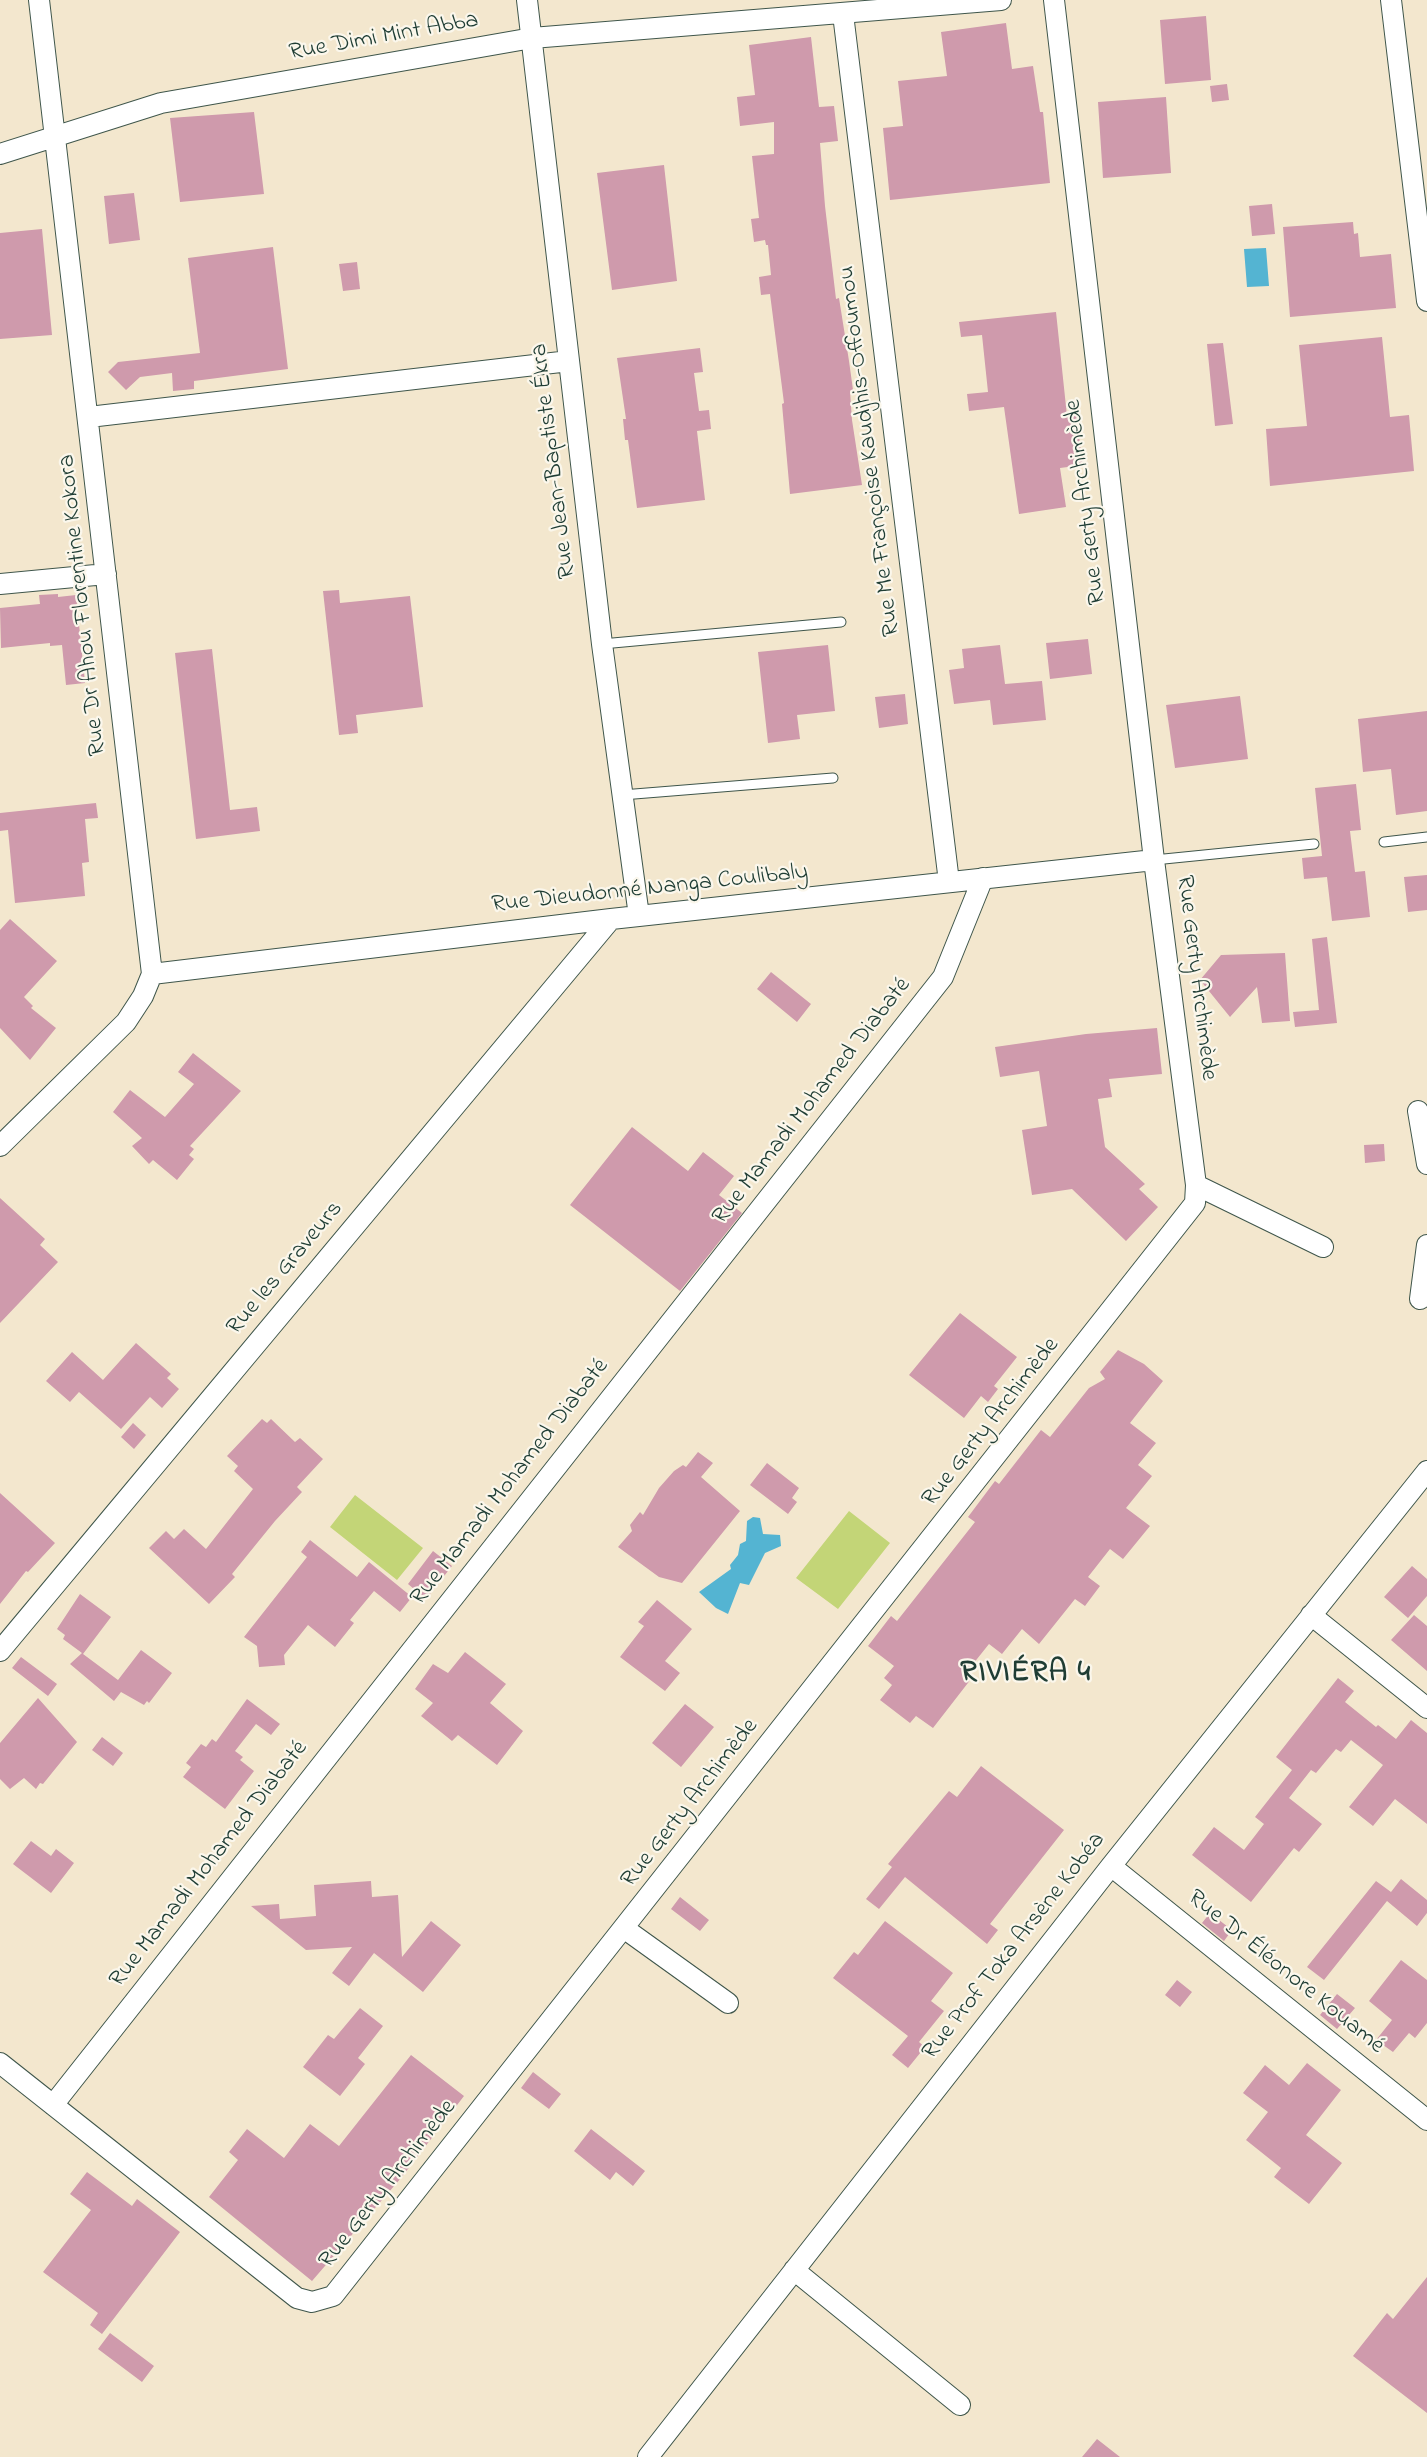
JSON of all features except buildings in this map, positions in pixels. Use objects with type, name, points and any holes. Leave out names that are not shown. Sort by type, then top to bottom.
[{"type":"street","name":"Rue Dr Ahou Florentine Kokora","points":[[39,0],[152,974]]},
{"type":"street","name":"Rue Jean-Baptiste Ékra","points":[[527,0],[602,644],[639,916]]},
{"type":"street","name":"Rue Dimi Mint Abba","points":[[0,154],[161,103],[532,38],[843,14],[935,2],[1001,0]]},
{"type":"street","name":"Rue Gerty Archimède","points":[[0,2063],[297,2298],[303,2301],[324,2301],[333,2296],[1183,1223],[1196,1203],[1196,1185],[1154,860],[1054,0]]},
{"type":"street","points":[[1391,0],[1421,210],[1427,301]]},
{"type":"street","name":"Rue Me Françoise Kaudjhis-Offoumou","points":[[843,14],[949,882]]},
{"type":"street","points":[[89,417],[568,361]]},
{"type":"street","points":[[0,584],[106,574]]},
{"type":"street","name":"Rue Dieudonné Nanga Coulibaly","points":[[152,974],[611,919],[1154,860]]},
{"type":"street","name":"Rue Mamadi Mohamed Diabaté","points":[[53,2105],[943,977],[983,878]]},
{"type":"street","name":"Rue les Graveurs","points":[[0,1651],[611,919]]},
{"type":"street","points":[[0,1146],[126,1022],[143,996],[152,974]]},
{"type":"street","points":[[1418,1111],[1427,1164]]},
{"type":"street","points":[[1196,1185],[1323,1247]]},
{"type":"street","points":[[1420,1299],[1427,1245]]},
{"type":"street","name":"Rue Prof Toka Arsène Kobéa","points":[[648,2457],[1111,1866],[1427,1471]]},
{"type":"street","points":[[1311,1614],[1427,1707]]},
{"type":"street","name":"Rue Dr Éléonore Kouamé","points":[[1111,1866],[1427,2120]]},
{"type":"street","points":[[625,1929],[728,2003]]},
{"type":"street","points":[[794,2270],[960,2405]]},
{"type":"lane","points":[[602,644],[841,622]]},
{"type":"lane","points":[[622,795],[833,778]]},
{"type":"lane","points":[[1384,842],[1427,837]]},
{"type":"lane","points":[[1154,860],[1314,844]]},
{"type":"green space","points":[[355,1495],[423,1548],[397,1580],[330,1527]]},
{"type":"green space","points":[[849,1511],[890,1543],[838,1609],[796,1578]]},
{"type":"water","points":[[1266,248],[1269,286],[1247,287],[1244,249]]},
{"type":"water","points":[[753,1517],[760,1518],[763,1534],[780,1535],[781,1546],[765,1553],[749,1585],[740,1583],[728,1614],[716,1608],[699,1592],[731,1569],[730,1565],[738,1555],[740,1544],[746,1541],[747,1521]]},
{"type":"district","name":"RIVIÉRA 4","points":[[1026,1675]]}]
